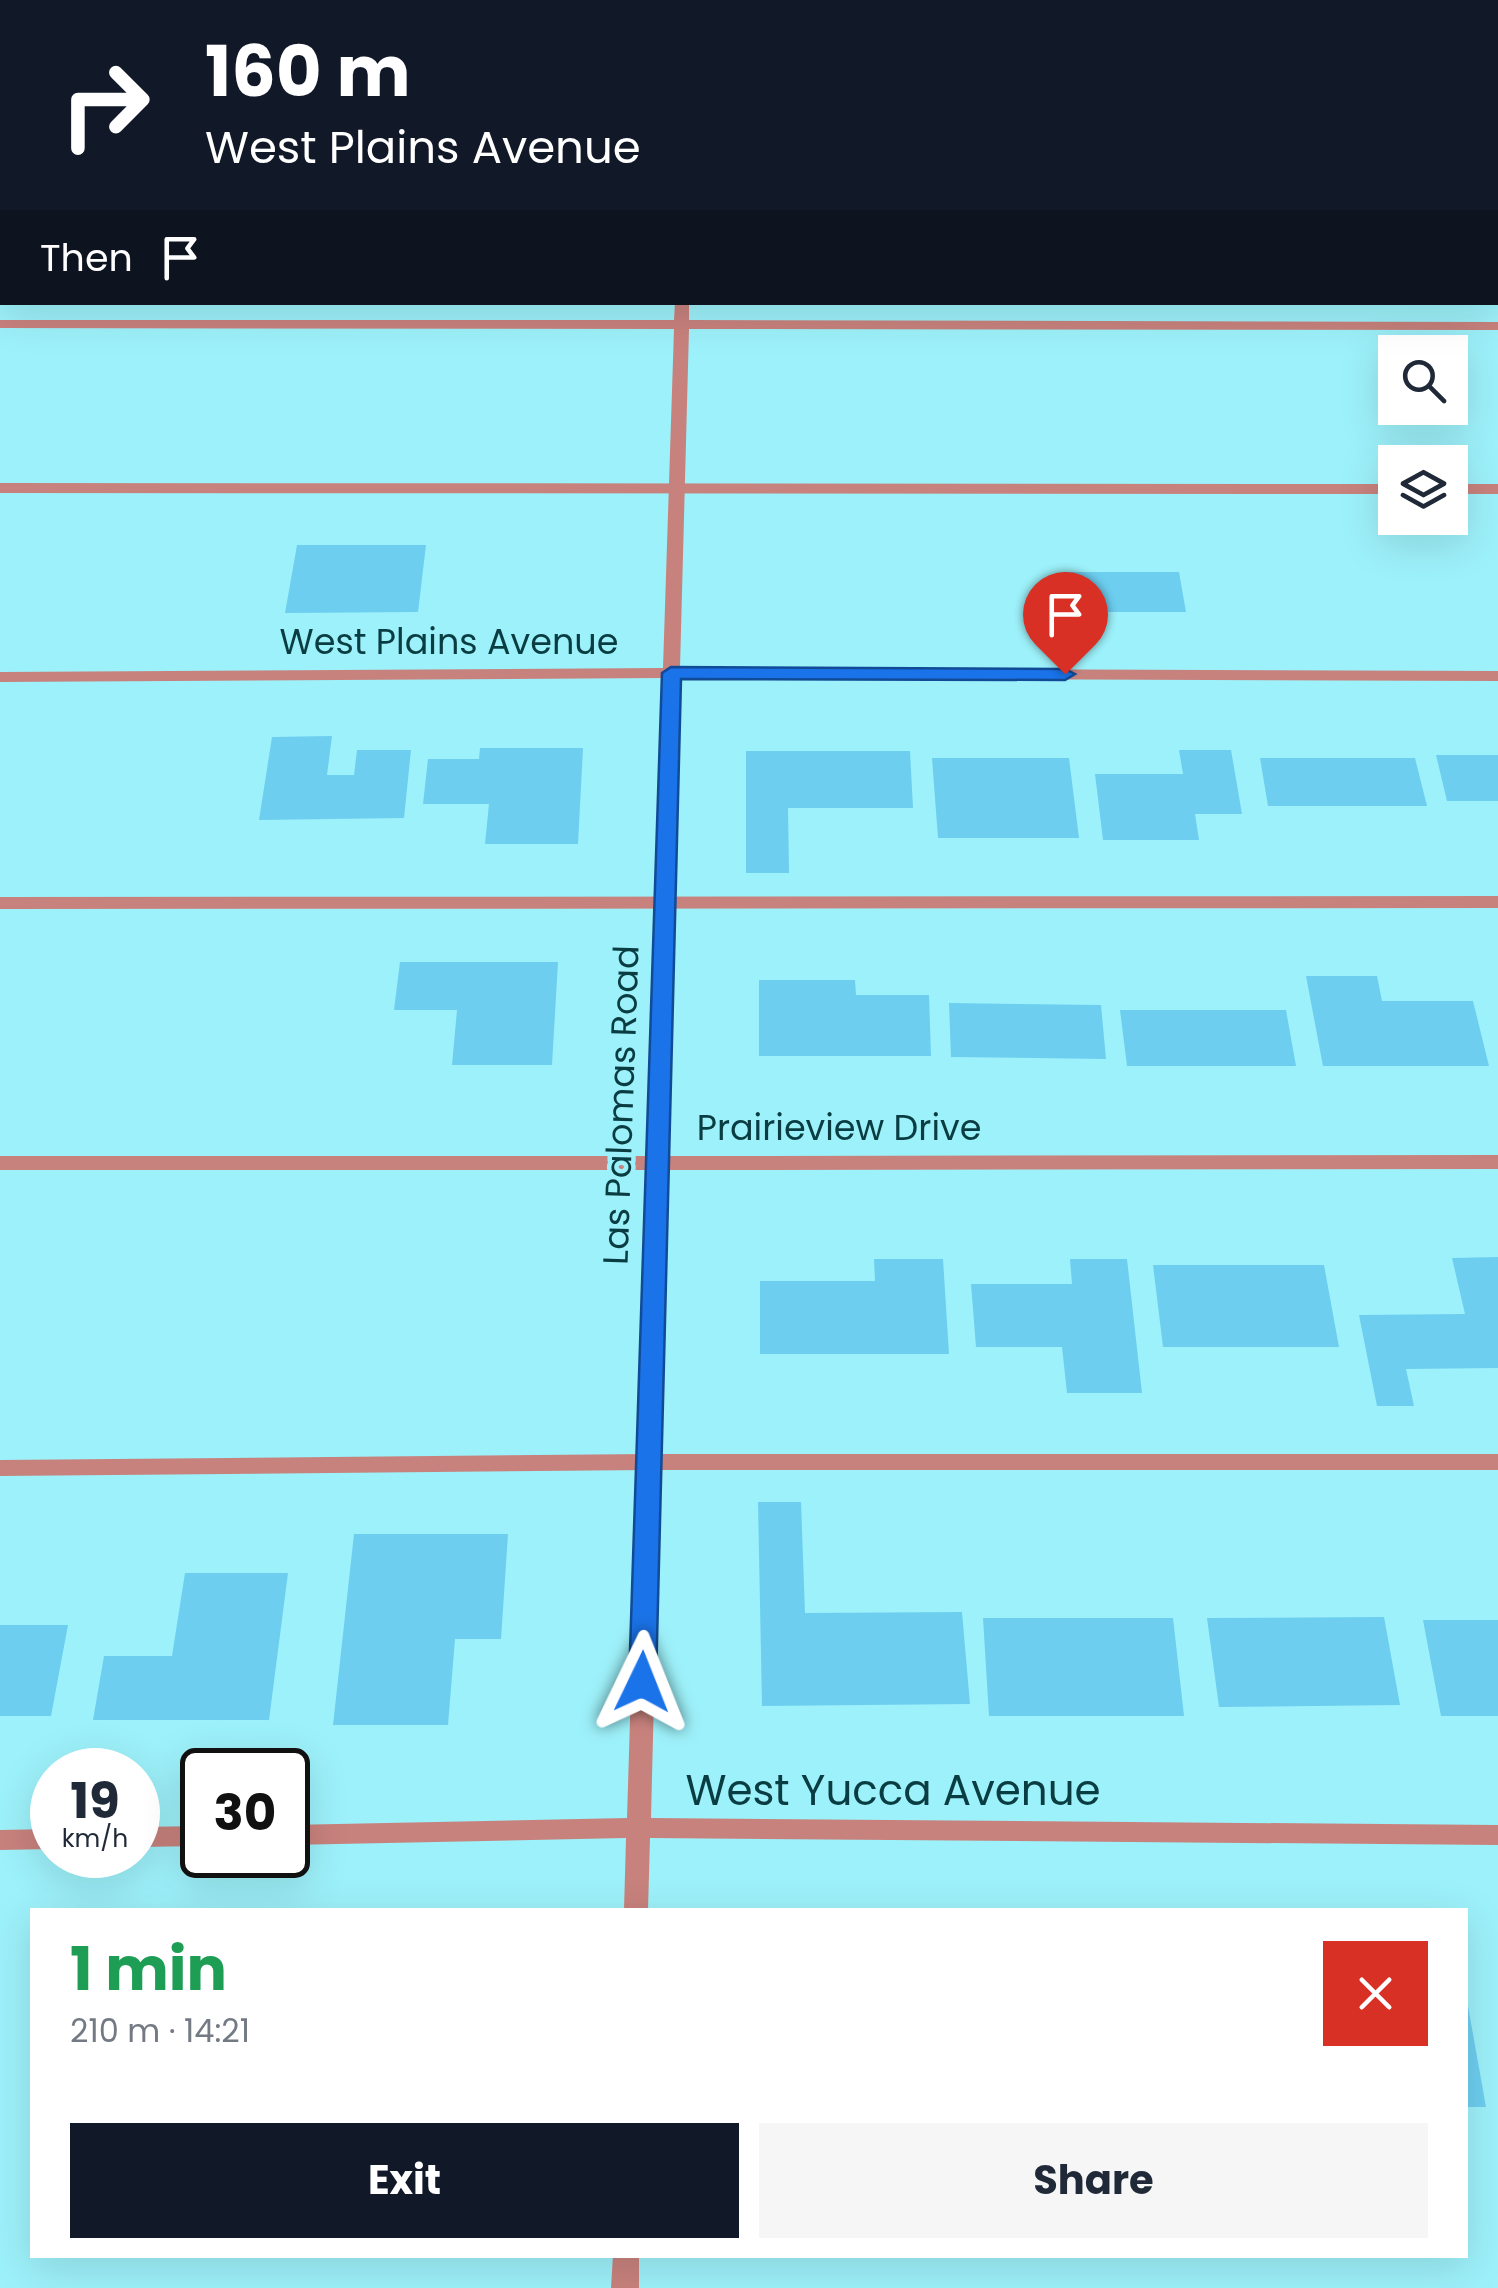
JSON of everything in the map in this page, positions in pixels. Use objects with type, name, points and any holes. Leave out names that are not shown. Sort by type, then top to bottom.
[{"type":"street","points":[[0,324],[682,312],[1498,326]]},
{"type":"street","name":"Las Palomas Road","points":[[636,1908],[682,312]]},
{"type":"street","points":[[0,488],[1378,489]]},
{"type":"street","points":[[1468,489],[1498,489]]},
{"type":"street","name":"West Plains Avenue","points":[[0,677],[671,673],[1498,676]]},
{"type":"street","points":[[0,903],[1498,902]]},
{"type":"street","name":"Prairieview Drive","points":[[0,1163],[1498,1162]]},
{"type":"street","points":[[0,1468],[648,1462],[1498,1462]]},
{"type":"street","name":"West Yucca Avenue","points":[[310,1835],[638,1828],[1498,1835]]},
{"type":"street","points":[[0,1840],[30,1839]]},
{"type":"street","points":[[625,2288],[626,2258]]},
{"type":"building","points":[[297,545],[426,545],[418,612],[285,613]]},
{"type":"building","points":[[1061,572],[1179,572],[1186,612],[1066,612]]},
{"type":"building","points":[[332,736],[327,775],[354,775],[357,750],[411,750],[404,818],[259,820],[272,737]]},
{"type":"building","points":[[480,748],[583,748],[578,844],[485,844],[489,804],[423,804],[428,759],[479,759]]},
{"type":"building","points":[[1179,750],[1231,750],[1242,814],[1195,814],[1199,840],[1103,840],[1095,774],[1183,774]]},
{"type":"building","points":[[746,751],[910,751],[913,808],[788,808],[789,873],[746,873]]},
{"type":"building","points":[[1436,755],[1498,755],[1498,801],[1447,801]]},
{"type":"building","points":[[932,758],[1069,758],[1079,838],[938,838]]},
{"type":"building","points":[[1260,758],[1415,758],[1427,806],[1268,806]]},
{"type":"building","points":[[400,962],[558,962],[552,1065],[452,1065],[457,1010],[394,1010]]},
{"type":"building","points":[[1306,976],[1377,976],[1382,1001],[1473,1001],[1489,1066],[1323,1066]]},
{"type":"building","points":[[759,980],[855,980],[856,995],[929,995],[931,1056],[759,1056]]},
{"type":"building","points":[[949,1003],[1101,1005],[1106,1059],[951,1057]]},
{"type":"building","points":[[1120,1010],[1286,1010],[1296,1066],[1127,1066]]},
{"type":"building","points":[[1498,1257],[1498,1368],[1406,1369],[1414,1406],[1377,1406],[1359,1315],[1465,1314],[1452,1258]]},
{"type":"building","points":[[874,1259],[943,1259],[949,1354],[760,1354],[760,1281],[875,1281]]},
{"type":"building","points":[[1070,1259],[1127,1259],[1142,1393],[1067,1393],[1062,1347],[976,1347],[971,1284],[1072,1284]]},
{"type":"building","points":[[1153,1265],[1324,1265],[1339,1347],[1163,1347]]},
{"type":"building","points":[[758,1502],[801,1502],[805,1613],[962,1612],[970,1704],[762,1706]]},
{"type":"building","points":[[354,1534],[508,1534],[501,1639],[455,1639],[448,1725],[333,1725]]},
{"type":"building","points":[[185,1573],[288,1573],[269,1720],[93,1720],[104,1656],[172,1656]]},
{"type":"building","points":[[1384,1617],[1400,1705],[1219,1707],[1207,1618]]},
{"type":"building","points":[[983,1618],[1173,1618],[1184,1716],[989,1716]]},
{"type":"building","points":[[1423,1620],[1498,1620],[1498,1716],[1441,1716]]},
{"type":"building","points":[[0,1625],[68,1625],[51,1716],[0,1716]]},
{"type":"building","points":[[1468,2006],[1486,2107],[1468,2107]]},
{"type":"route","points":[[642,1682],[671,673],[1065,674]]}]
